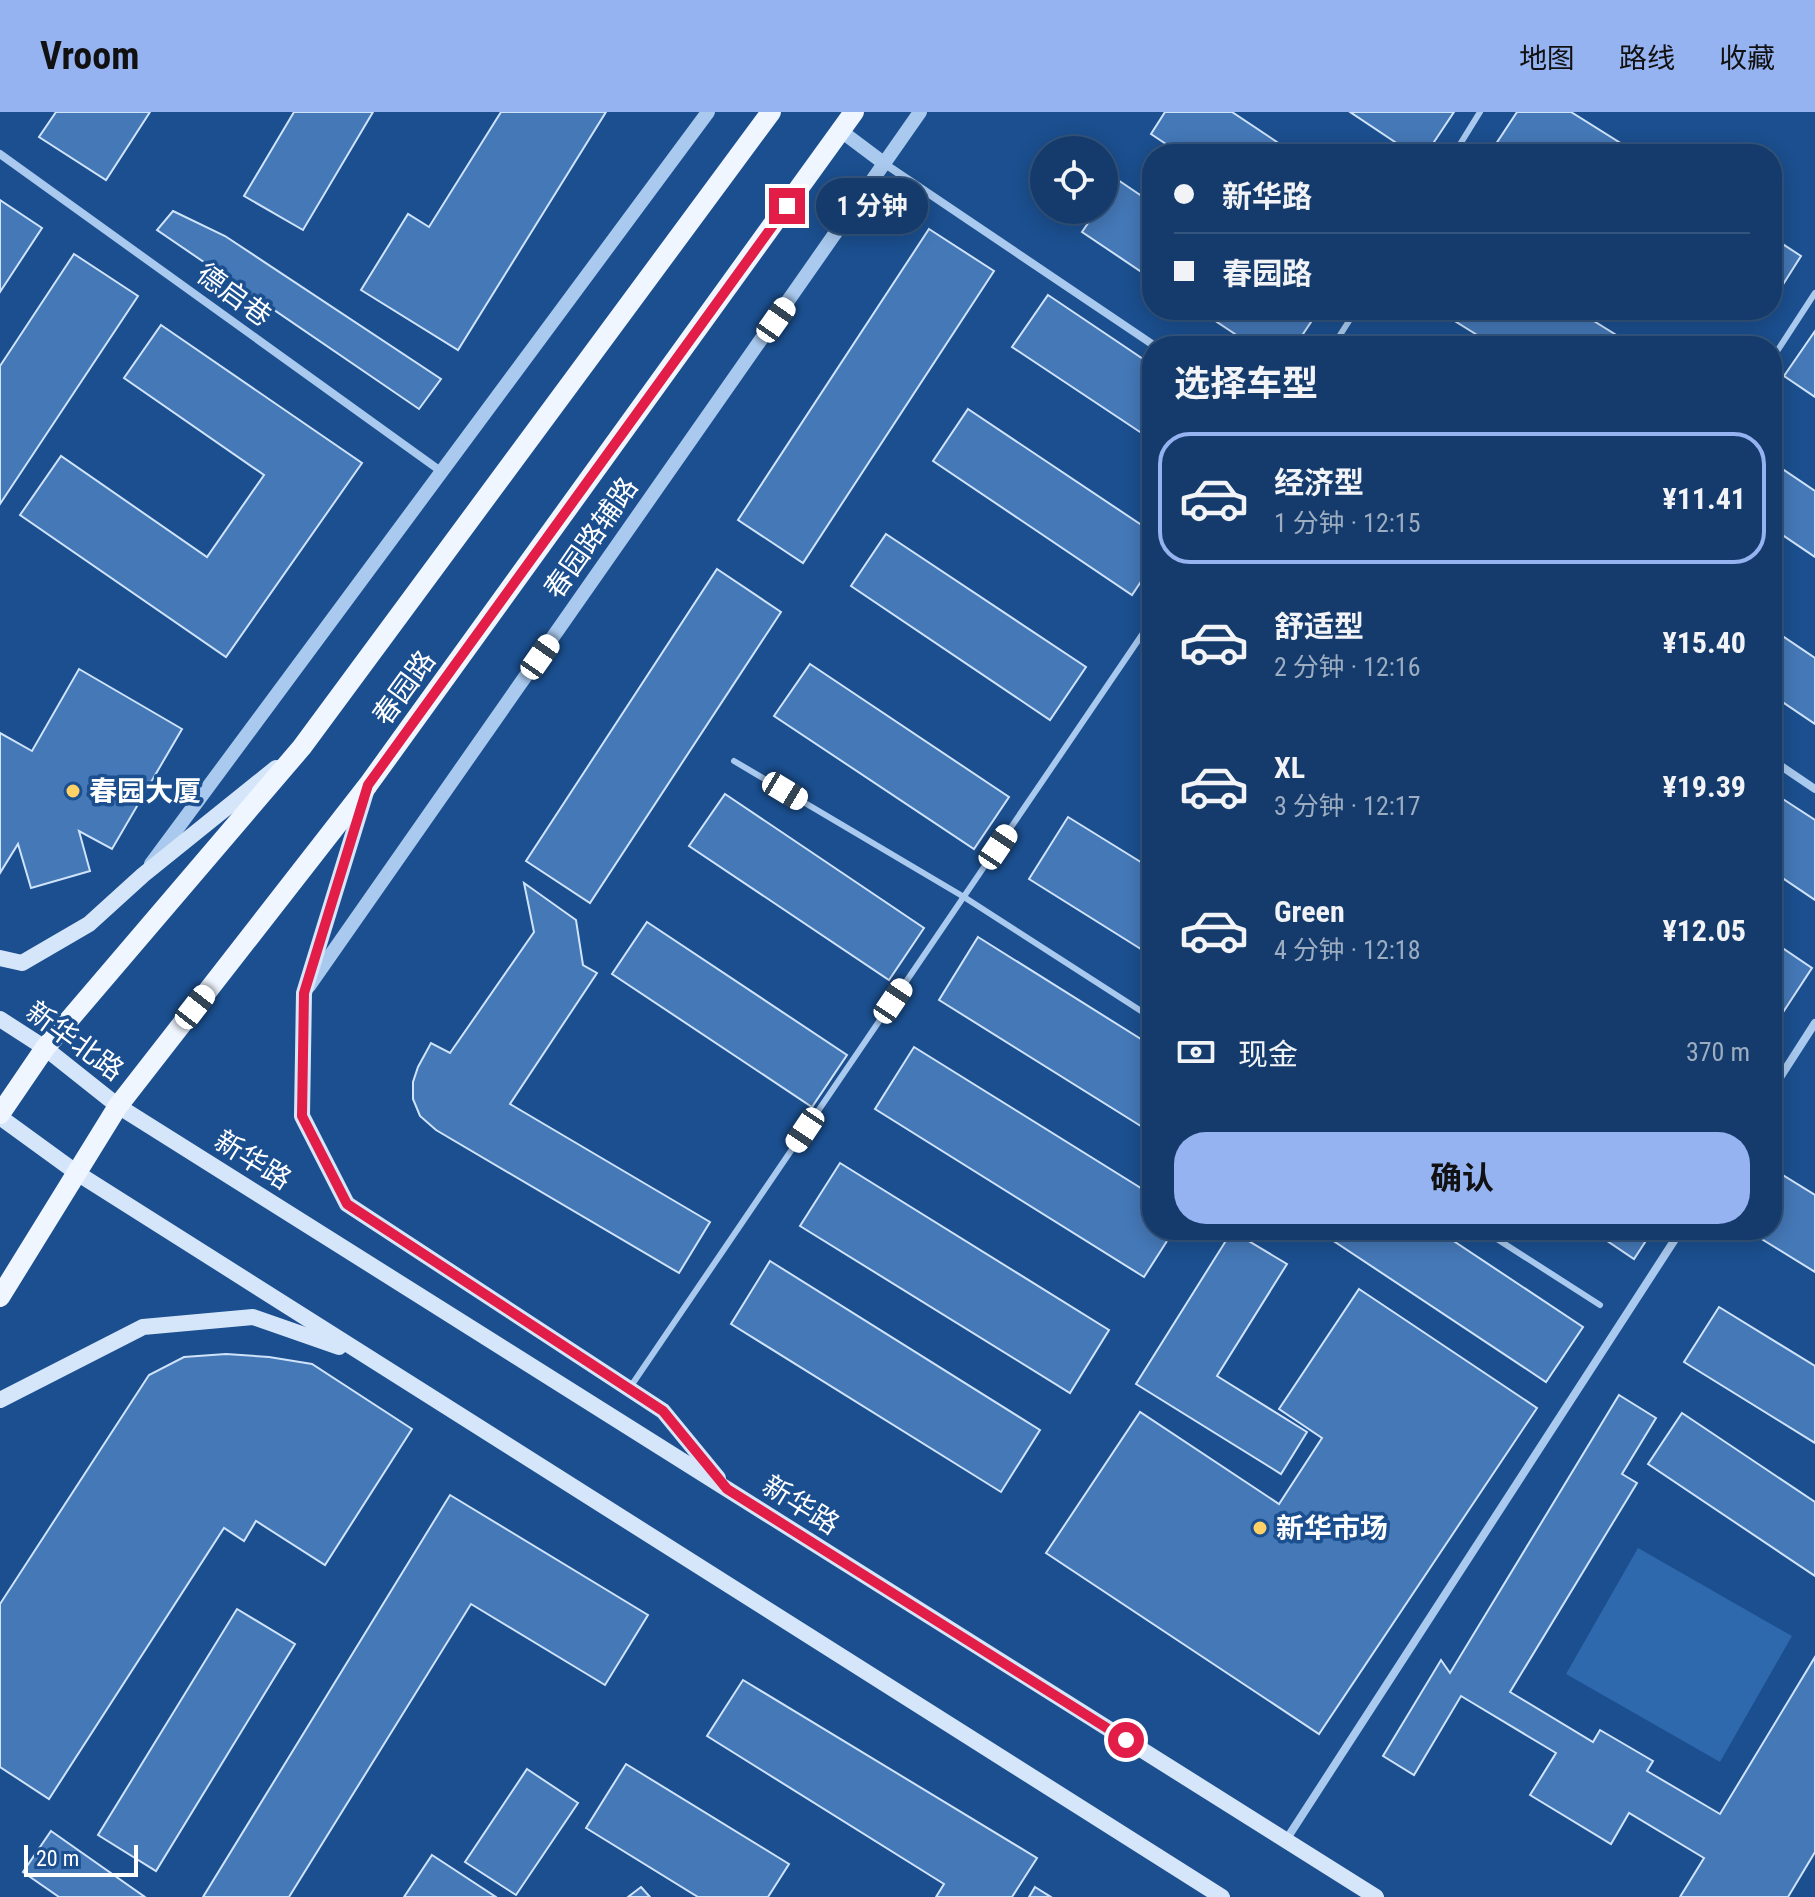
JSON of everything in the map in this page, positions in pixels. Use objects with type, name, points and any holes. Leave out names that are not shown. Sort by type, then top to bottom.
[{"type":"main road","name":"春园路","points":[[0,1116],[45,1048],[302,747],[771,112]]},
{"type":"main road","name":"春园路","points":[[0,1297],[118,1106],[368,785],[854,112]]},
{"type":"main road","points":[[0,958],[22,963],[89,924],[143,875],[302,747]]},
{"type":"main road","points":[[368,785],[304,993],[302,1116],[347,1204],[663,1411],[727,1489]]},
{"type":"main road","name":"新华北路","points":[[0,1019],[45,1048],[118,1106]]},
{"type":"main road","name":"新华路","points":[[118,1106],[1376,1897]]},
{"type":"main road","points":[[0,1116],[77,1173],[1222,1897]]},
{"type":"main road","points":[[0,1400],[143,1327],[253,1317],[366,1356]]},
{"type":"street","points":[[143,875],[708,112]]},
{"type":"street","name":"春园路辅路","points":[[304,993],[920,112]]},
{"type":"street","points":[[841,131],[1142,337]]},
{"type":"street","name":"德启巷","points":[[0,154],[442,472]]},
{"type":"street","points":[[1782,767],[1815,789]]},
{"type":"street","points":[[1782,1074],[1815,1023]]},
{"type":"street","points":[[1286,1840],[1675,1240]]},
{"type":"lane","points":[[1460,144],[1480,112]]},
{"type":"lane","points":[[1782,344],[1815,293]]},
{"type":"lane","points":[[629,1389],[1142,635]]},
{"type":"lane","points":[[734,761],[964,897],[1142,1012]]},
{"type":"lane","points":[[1499,1240],[1600,1305]]},
{"type":"shaded area","points":[[1638,1548],[1792,1636],[1720,1762],[1566,1674]]},
{"type":"building","points":[[56,112],[150,112],[106,180],[39,137]]},
{"type":"building","points":[[294,112],[373,112],[303,230],[244,196]]},
{"type":"building","points":[[501,112],[606,112],[458,350],[361,290],[408,214],[429,227]]},
{"type":"building","points":[[1165,112],[1232,112],[1280,144],[1166,144],[1151,134]]},
{"type":"building","points":[[1350,112],[1454,112],[1433,144],[1398,144]]},
{"type":"building","points":[[1517,112],[1571,112],[1622,144],[1496,144]]},
{"type":"building","points":[[1118,180],[1142,196],[1142,272],[1082,232],[1087,224],[1118,224]]},
{"type":"building","points":[[0,200],[42,228],[0,292]]},
{"type":"building","points":[[173,211],[225,236],[441,379],[419,409],[157,230]]},
{"type":"building","points":[[929,229],[994,271],[803,563],[738,520]]},
{"type":"building","points":[[1782,244],[1801,256],[1782,286]]},
{"type":"building","points":[[74,254],[138,296],[0,504],[0,366]]},
{"type":"building","points":[[1048,295],[1142,358],[1142,433],[1012,347]]},
{"type":"building","points":[[1214,320],[1312,320],[1302,336],[1238,336]]},
{"type":"building","points":[[1453,320],[1592,320],[1618,336],[1479,336]]},
{"type":"building","points":[[161,325],[362,463],[226,657],[20,515],[61,456],[207,557],[264,475],[124,378]]},
{"type":"building","points":[[1815,331],[1815,397],[1784,376]]},
{"type":"building","points":[[968,409],[1142,525],[1142,580],[1132,595],[933,461]]},
{"type":"building","points":[[1782,469],[1815,491],[1815,557],[1782,535]]},
{"type":"building","points":[[886,534],[1086,667],[1050,720],[851,586]]},
{"type":"building","points":[[717,569],[781,612],[590,903],[526,861]]},
{"type":"building","points":[[1782,636],[1815,658],[1815,724],[1782,702]]},
{"type":"building","points":[[810,664],[1009,797],[974,849],[774,716]]},
{"type":"building","name":"春园大厦","points":[[79,669],[182,729],[112,849],[79,831],[90,871],[31,888],[18,844],[0,873],[0,733],[32,751]]},
{"type":"building","points":[[725,794],[924,928],[889,980],[689,846]]},
{"type":"building","points":[[1782,799],[1815,820],[1815,900],[1782,878]]},
{"type":"building","points":[[1068,817],[1142,863],[1142,950],[1029,879]]},
{"type":"building","points":[[524,883],[576,920],[583,965],[597,973],[510,1104],[710,1222],[679,1273],[436,1130],[420,1116],[413,1099],[413,1082],[431,1043],[450,1053],[534,932]]},
{"type":"building","points":[[647,922],[847,1055],[812,1107],[612,974]]},
{"type":"building","points":[[978,937],[1142,1040],[1142,1127],[939,1000]]},
{"type":"building","points":[[1782,948],[1812,968],[1782,1014]]},
{"type":"building","points":[[914,1047],[1142,1189],[1142,1240],[1168,1240],[1144,1277],[875,1109]]},
{"type":"building","points":[[840,1163],[1109,1330],[1070,1393],[800,1226]]},
{"type":"building","points":[[1782,1174],[1815,1195],[1815,1272],[1763,1240],[1782,1240]]},
{"type":"building","points":[[1226,1240],[1247,1240],[1287,1264],[1217,1376],[1307,1432],[1281,1474],[1136,1384]]},
{"type":"building","points":[[1332,1240],[1452,1240],[1583,1327],[1546,1382]]},
{"type":"building","points":[[1606,1240],[1646,1240],[1634,1259]]},
{"type":"building","points":[[770,1261],[1040,1430],[1001,1492],[731,1324]]},
{"type":"building","name":"新华市场","points":[[1359,1289],[1537,1408],[1319,1734],[1046,1553],[1140,1412],[1279,1504],[1322,1438],[1279,1409]]},
{"type":"building","points":[[1719,1307],[1815,1366],[1815,1443],[1684,1362]]},
{"type":"building","points":[[226,1354],[312,1364],[412,1429],[325,1565],[256,1521],[244,1541],[224,1528],[49,1799],[0,1767],[0,1604],[149,1375],[184,1357]]},
{"type":"building","points":[[1619,1395],[1656,1418],[1622,1474],[1637,1483],[1510,1692],[1593,1742],[1600,1730],[1653,1761],[1647,1771],[1720,1814],[1815,1657],[1815,1852],[1788,1897],[1680,1897],[1704,1858],[1629,1813],[1611,1844],[1530,1795],[1556,1753],[1461,1696],[1414,1775],[1383,1756],[1441,1660],[1450,1673]]},
{"type":"building","points":[[1682,1413],[1815,1502],[1815,1576],[1648,1464]]},
{"type":"building","points":[[450,1495],[648,1615],[605,1685],[471,1604],[289,1897],[203,1897]]},
{"type":"building","points":[[237,1609],[295,1644],[156,1871],[98,1835]]},
{"type":"building","points":[[743,1680],[1037,1858],[1012,1897],[936,1897],[944,1884],[707,1736]]},
{"type":"building","points":[[626,1764],[789,1864],[768,1897],[698,1897],[586,1828]]},
{"type":"building","points":[[527,1769],[578,1803],[516,1895],[465,1862]]},
{"type":"building","points":[[51,1831],[145,1897],[59,1897],[23,1872]]},
{"type":"building","points":[[432,1855],[496,1897],[404,1897]]},
{"type":"building","points":[[641,1887],[650,1897],[628,1897]]},
{"type":"building","points":[[1035,1887],[1051,1897],[1029,1897]]},
{"type":"place","name":"春园大厦","points":[[73,791]]},
{"type":"place","name":"新华市场","points":[[1260,1528]]},
{"type":"route","points":[[787,206],[368,785],[304,993],[302,1116],[347,1204],[663,1411],[727,1489],[1126,1740]]}]
